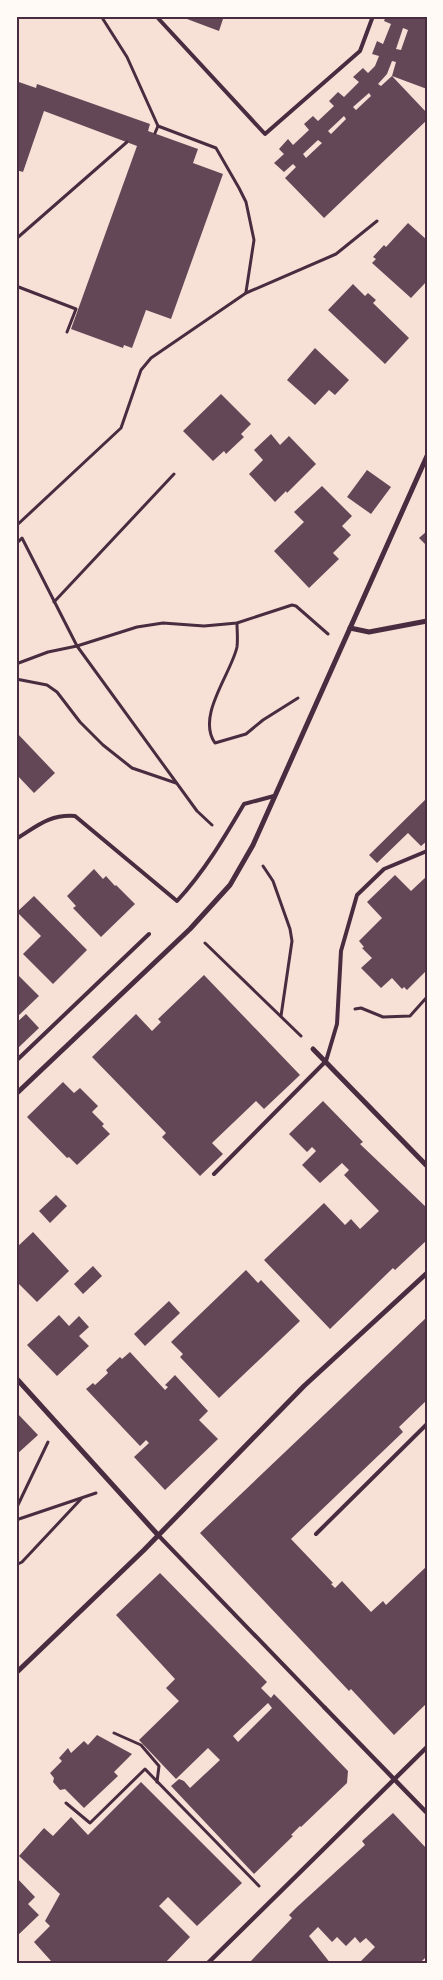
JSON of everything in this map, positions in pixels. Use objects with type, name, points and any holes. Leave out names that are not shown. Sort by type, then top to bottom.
[{"type":"street","points":[[16,1094],[190,929],[230,885],[253,845],[427,456]]},
{"type":"street","points":[[350,628],[369,632],[427,621]]},
{"type":"street","points":[[313,1049],[427,1166]]},
{"type":"street","points":[[16,1673],[158,1535],[304,1386],[427,1273]]},
{"type":"street","points":[[16,1378],[158,1535]]},
{"type":"street","points":[[325,1708],[427,1814]]},
{"type":"street","points":[[207,1964],[427,1747]]},
{"type":"lane","points":[[156,16],[265,134],[360,51],[372,16]]},
{"type":"lane","points":[[16,840],[50,818],[63,815],[74,816],[177,900],[196,878],[244,804],[274,796]]},
{"type":"lane","points":[[214,1174],[326,1061],[337,1024],[341,951],[356,895],[384,869],[427,852]]},
{"type":"lane","points":[[16,1061],[149,934]]},
{"type":"lane","points":[[316,1534],[427,1424]]},
{"type":"lane","points":[[158,1535],[325,1708]]},
{"type":"path","points":[[101,16],[127,58],[158,126],[216,148],[246,202],[254,240],[246,293]]},
{"type":"path","points":[[155,134],[158,126]]},
{"type":"path","points":[[16,239],[127,142]]},
{"type":"path","points":[[16,526],[121,428],[141,370],[151,358],[246,293],[336,254],[377,221]]},
{"type":"path","points":[[16,286],[76,309],[67,332]]},
{"type":"path","points":[[54,602],[174,474]]},
{"type":"path","points":[[16,540],[17,543],[22,538],[77,646],[197,811],[213,826]]},
{"type":"path","points":[[16,664],[48,652],[77,646],[137,628],[163,623],[204,626],[238,623],[292,605],[296,606],[329,635]]},
{"type":"path","points":[[238,623],[237,647],[220,685],[209,720],[211,737],[215,743],[246,734],[263,720],[302,695]]},
{"type":"path","points":[[16,679],[52,688],[80,722],[103,745],[132,768],[176,783]]},
{"type":"path","points":[[263,864],[273,881],[290,929],[292,941],[281,1016]]},
{"type":"path","points":[[205,943],[295,1030]]},
{"type":"path","points":[[338,1009],[360,1008],[383,1017],[410,1016],[427,997]]},
{"type":"path","points":[[16,1509],[57,1423]]},
{"type":"path","points":[[16,1520],[98,1492]]},
{"type":"path","points":[[16,1565],[22,1562],[81,1499]]},
{"type":"path","points":[[114,1733],[141,1745],[159,1766],[157,1782]]},
{"type":"path","points":[[66,1803],[90,1823],[145,1769],[272,1899]]},
{"type":"building","points":[[179,16],[224,16],[219,31]]},
{"type":"building","points":[[386,16],[412,18],[413,16],[427,16],[427,89],[392,76],[427,113],[427,120],[324,218],[285,178],[296,167],[293,164],[284,172],[274,163],[284,154],[279,149],[288,139],[293,145],[309,130],[304,124],[313,116],[318,121],[334,106],[329,101],[338,92],[344,97],[359,82],[353,77],[363,68],[368,73],[375,66],[379,56],[372,54],[377,41],[383,44],[391,24],[384,21]],"holes":[[[403,28],[408,30],[401,50],[396,49]],[[392,61],[396,62],[392,76],[381,86],[378,84],[387,74]],[[369,93],[371,96],[356,110],[353,107]],[[344,116],[346,119],[331,134],[328,131]],[[318,140],[322,143],[306,158],[303,154]]]},
{"type":"building","points":[[16,81],[36,88],[37,84],[150,124],[148,131],[198,149],[193,163],[223,174],[171,319],[146,310],[132,348],[124,345],[123,348],[71,329],[137,146],[44,111],[23,172],[16,170]]},
{"type":"building","points":[[408,223],[427,240],[427,281],[411,298],[372,263],[376,259],[373,257],[384,245],[386,247]]},
{"type":"building","points":[[353,284],[365,296],[368,293],[376,300],[373,303],[409,338],[385,364],[328,310]]},
{"type":"building","points":[[315,348],[349,380],[335,395],[329,390],[315,405],[287,380]]},
{"type":"building","points":[[221,394],[251,424],[241,434],[244,437],[226,454],[224,451],[213,461],[183,431]]},
{"type":"building","points":[[271,434],[280,445],[289,436],[316,464],[287,493],[286,491],[275,502],[249,474],[263,460],[254,450]]},
{"type":"building","points":[[367,470],[391,487],[371,514],[347,497]]},
{"type":"building","points":[[322,486],[352,516],[342,526],[351,535],[333,553],[339,559],[309,588],[274,551],[304,522],[294,512]]},
{"type":"building","points":[[427,531],[427,546],[419,538]]},
{"type":"building","points":[[16,732],[55,773],[34,793],[16,774]]},
{"type":"building","points":[[427,798],[427,841],[421,846],[408,833],[377,863],[369,855]]},
{"type":"building","points":[[94,869],[103,879],[106,876],[135,904],[101,937],[73,908],[76,906],[67,896]]},
{"type":"building","points":[[395,875],[411,891],[427,876],[427,970],[407,990],[404,987],[402,989],[392,978],[381,988],[361,968],[372,958],[362,948],[364,947],[359,941],[382,918],[367,902]]},
{"type":"building","points":[[34,896],[87,950],[53,984],[23,954],[41,936],[17,912]]},
{"type":"building","points":[[16,973],[39,996],[16,1018]]},
{"type":"building","points":[[204,975],[300,1075],[264,1109],[256,1101],[212,1143],[223,1154],[200,1176],[162,1137],[166,1133],[92,1057],[136,1014],[152,1031],[161,1022],[158,1019]]},
{"type":"building","points":[[26,1014],[39,1028],[18,1048],[16,1046],[16,1023]]},
{"type":"building","points":[[63,1082],[74,1093],[80,1088],[98,1106],[92,1112],[104,1124],[102,1126],[110,1134],[77,1165],[69,1157],[67,1158],[27,1117]]},
{"type":"building","points":[[323,1101],[363,1142],[360,1144],[427,1208],[427,1240],[395,1270],[393,1268],[330,1329],[264,1260],[324,1203],[345,1225],[351,1219],[360,1229],[379,1211],[344,1175],[349,1170],[342,1163],[320,1183],[302,1165],[316,1151],[312,1147],[307,1152],[289,1134]]},
{"type":"building","points":[[56,1195],[67,1206],[50,1223],[39,1211]]},
{"type":"building","points":[[33,1232],[69,1271],[37,1302],[16,1281],[16,1248]]},
{"type":"building","points":[[93,1266],[102,1276],[83,1294],[74,1284]]},
{"type":"building","points":[[246,1270],[258,1283],[261,1280],[300,1321],[219,1398],[180,1357],[183,1354],[171,1342]]},
{"type":"building","points":[[169,1301],[180,1313],[145,1346],[134,1334]]},
{"type":"building","points":[[59,1315],[69,1326],[79,1316],[89,1327],[79,1336],[89,1346],[57,1376],[27,1345]]},
{"type":"building","points":[[427,1317],[427,1400],[399,1427],[403,1432],[291,1539],[333,1583],[331,1584],[335,1588],[342,1581],[371,1612],[383,1601],[386,1605],[427,1566],[427,1703],[394,1735],[351,1689],[349,1691],[200,1533]]},
{"type":"building","points":[[130,1352],[165,1390],[168,1387],[165,1385],[175,1375],[208,1411],[199,1420],[218,1439],[165,1490],[134,1457],[149,1443],[146,1440],[140,1446],[86,1389],[93,1383],[95,1385],[108,1373],[106,1370],[120,1357],[122,1359]]},
{"type":"building","points":[[16,1412],[38,1435],[16,1455]]},
{"type":"building","points":[[160,1573],[267,1682],[261,1688],[271,1698],[274,1694],[348,1771],[347,1783],[300,1826],[291,1835],[293,1836],[254,1874],[171,1786],[179,1779],[184,1781],[190,1788],[220,1760],[208,1748],[176,1779],[139,1740],[179,1701],[166,1688],[175,1679],[116,1615]],"holes":[[[268,1703],[272,1708],[238,1742],[233,1736]]]},
{"type":"building","points":[[97,1735],[132,1754],[114,1772],[118,1776],[84,1808],[65,1789],[60,1790],[53,1782],[54,1778],[50,1773],[62,1761],[59,1758],[68,1748],[71,1753],[84,1741],[88,1745]]},
{"type":"building","points":[[141,1782],[242,1883],[197,1926],[168,1897],[159,1906],[190,1937],[164,1964],[48,1964],[51,1961],[34,1942],[50,1926],[45,1921],[60,1894],[19,1856],[44,1828],[53,1836],[71,1817],[88,1835]]},
{"type":"building","points":[[393,1813],[427,1849],[427,1956],[419,1964],[358,1964],[375,1947],[366,1938],[360,1943],[355,1937],[346,1946],[337,1937],[332,1942],[318,1927],[309,1936],[331,1964],[246,1964],[292,1918],[289,1915],[365,1845],[362,1841]]},
{"type":"building","points":[[16,1877],[35,1897],[28,1904],[39,1915],[16,1937]]}]
